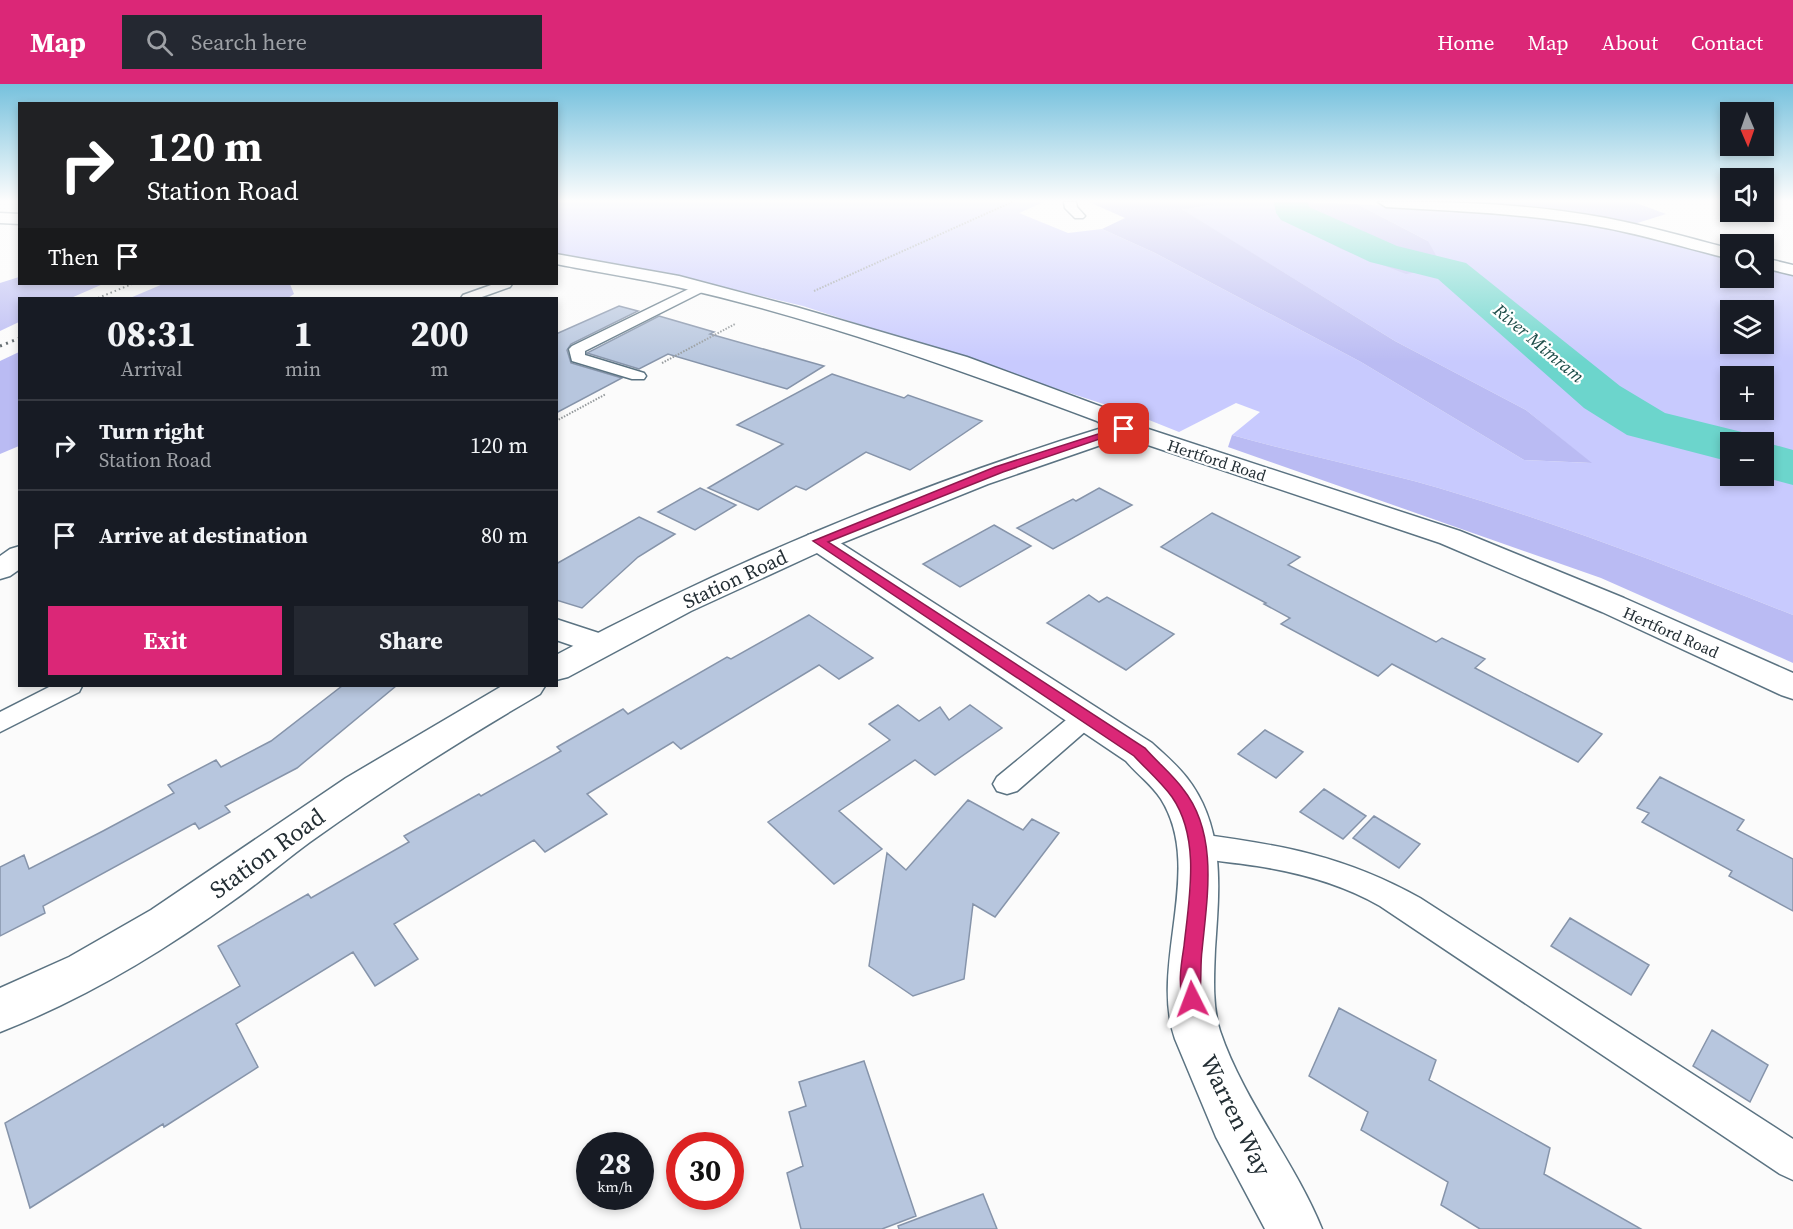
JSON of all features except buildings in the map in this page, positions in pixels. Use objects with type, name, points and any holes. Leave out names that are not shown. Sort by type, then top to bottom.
[{"type":"street","name":"Hertford Road","points":[[558,259],[701,288],[959,362],[1105,416],[1124,429],[1450,537],[1613,605],[1793,687]]},
{"type":"street","points":[[1774,265],[1793,270]]},
{"type":"street","name":"Station Road","points":[[558,668],[702,593],[819,541],[999,470],[1124,429]]},
{"type":"street","name":"Warren Way","points":[[819,541],[1139,752],[1178,794],[1191,820],[1197,846],[1200,884],[1190,976],[1194,1022],[1221,1094],[1295,1229]]},
{"type":"street","points":[[558,630],[600,644]]},
{"type":"street","name":"Station Road","points":[[0,1010],[34,997],[130,946],[218,889],[303,826],[430,741],[526,687]]},
{"type":"lane","points":[[471,297],[503,285]]},
{"type":"lane","points":[[638,376],[578,358],[577,350],[701,288]]},
{"type":"lane","points":[[0,723],[68,687]]},
{"type":"lane","points":[[1007,784],[1086,717]]},
{"type":"lane","points":[[1197,846],[1257,854],[1313,865],[1361,881],[1409,907],[1793,1161]]},
{"type":"path","points":[[775,308],[893,255]]},
{"type":"shaded area","points":[[570,255],[1160,255],[1361,362],[1524,460],[1591,463],[1526,410],[1395,341],[1256,255],[1717,255],[1720,256],[1720,288],[1774,288],[1774,270],[1793,275],[1793,615],[1510,510],[1414,481],[1232,435],[1260,412],[1236,403],[1179,432],[1134,414],[803,306],[682,277]]},
{"type":"shaded area","points":[[1160,255],[1257,255],[1395,341],[1526,410],[1592,463],[1524,460],[1361,362]]},
{"type":"shaded area","points":[[1358,255],[1436,255],[1443,268],[1406,274]]},
{"type":"shaded area","points":[[18,277],[18,285],[101,285],[73,297],[18,297],[18,322],[0,331],[0,283]]},
{"type":"shaded area","points":[[161,285],[290,285],[294,294],[290,297],[132,297]]},
{"type":"shaded area","points":[[18,352],[18,446],[0,454],[0,361]]},
{"type":"shaded area","points":[[1232,435],[1414,481],[1510,510],[1793,615],[1793,663],[1601,578],[1228,447]]},
{"type":"waterway","name":"River Mimram","points":[[1390,255],[1452,271],[1602,397],[1646,424],[1720,443]]},
{"type":"waterway","name":"River Mimram","points":[[1774,462],[1793,468]]},
{"type":"railway","points":[[100,297],[130,285]]},
{"type":"railway","points":[[0,346],[18,339]]},
{"type":"route","points":[[1124,429],[1042,454],[819,541],[1139,752],[1178,794],[1191,820],[1197,846],[1200,884],[1190,976],[1192,999]]}]
